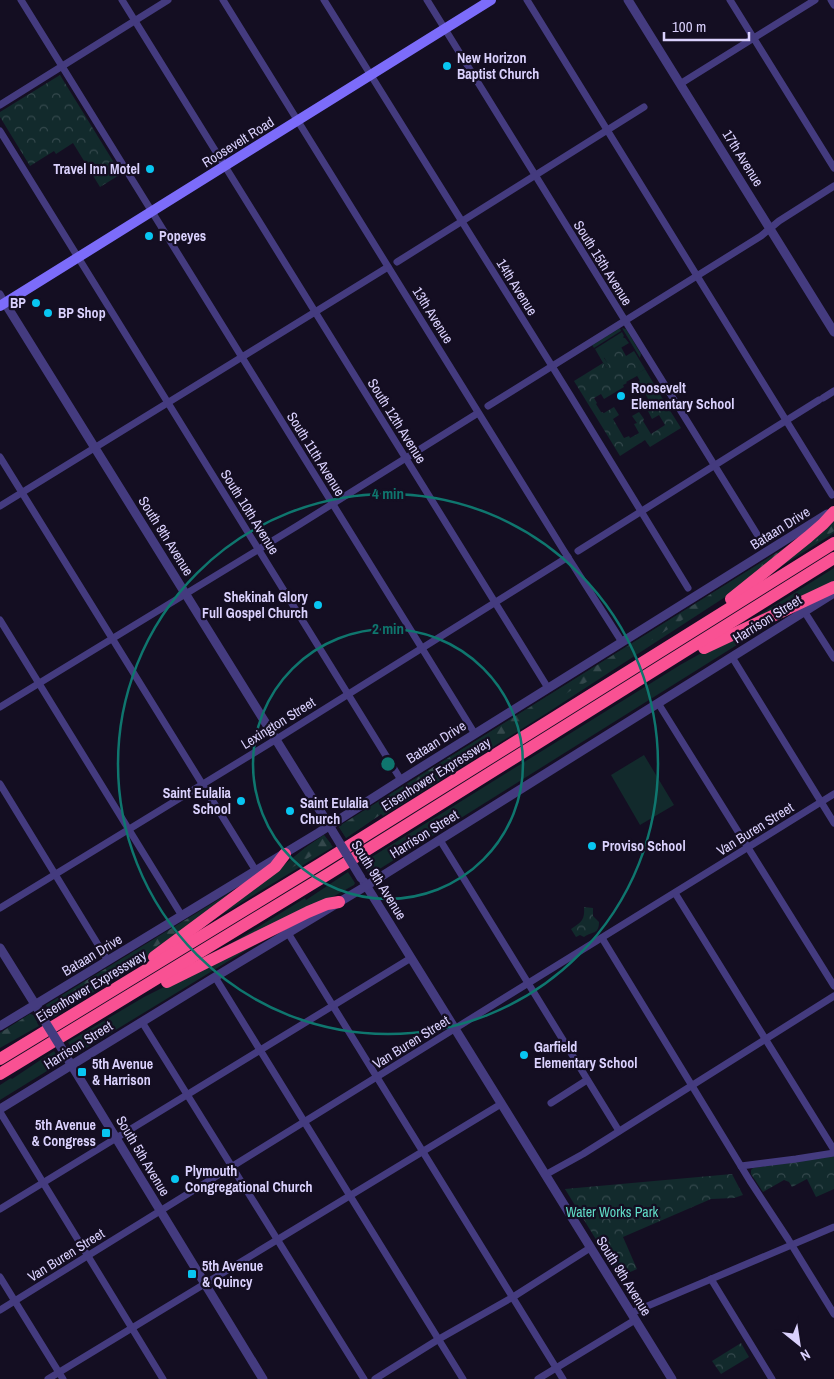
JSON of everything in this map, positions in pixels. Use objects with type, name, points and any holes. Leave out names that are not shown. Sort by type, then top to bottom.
[{"type":"highway","points":[[716,616],[730,600],[808,537],[834,511]]},
{"type":"highway","name":"Eisenhower Expressway","points":[[0,1059],[328,859],[834,542]]},
{"type":"highway","name":"Eisenhower Expressway","points":[[0,1074],[330,873],[834,558]]},
{"type":"highway","points":[[676,657],[700,650],[834,588]]},
{"type":"highway","points":[[134,977],[148,961],[275,867],[285,854]]},
{"type":"highway","points":[[134,993],[160,985],[308,912],[327,904],[339,902]]},
{"type":"highway","points":[[0,1053],[14,1050]]},
{"type":"main road","name":"Roosevelt Road","points":[[2,301],[78,258],[490,0]]},
{"type":"street","name":"South 11th Avenue","points":[[21,0],[475,734]]},
{"type":"street","name":"South 12th Avenue","points":[[122,0],[548,688]]},
{"type":"street","points":[[0,105],[168,0]]},
{"type":"street","name":"13th Avenue","points":[[223,0],[622,642]]},
{"type":"street","name":"14th Avenue","points":[[324,0],[688,588]]},
{"type":"street","name":"South 15th Avenue","points":[[426,0],[760,539]]},
{"type":"street","points":[[527,0],[832,494]]},
{"type":"street","name":"17th Avenue","points":[[628,0],[834,332]]},
{"type":"street","points":[[730,0],[834,168]]},
{"type":"street","points":[[680,84],[815,0]]},
{"type":"street","points":[[831,0],[834,5]]},
{"type":"street","points":[[397,262],[644,107]]},
{"type":"street","name":"South 10th Avenue","points":[[0,131],[401,780]]},
{"type":"street","points":[[488,406],[771,229],[779,221],[834,186]]},
{"type":"street","points":[[0,506],[388,267]]},
{"type":"street","name":"South 9th Avenue","points":[[2,301],[672,1379]]},
{"type":"street","points":[[578,551],[834,391]]},
{"type":"street","points":[[0,707],[478,413]]},
{"type":"street","points":[[0,457],[256,871]]},
{"type":"street","name":"Bataan Drive","points":[[0,1026],[37,1008],[108,960],[256,871],[331,829],[401,780],[834,511]]},
{"type":"street","name":"Lexington Street","points":[[0,908],[275,740],[568,557]]},
{"type":"street","name":"Harrison Street","points":[[0,1111],[69,1061],[142,1022],[366,886],[834,593]]},
{"type":"street","points":[[804,611],[834,658]]},
{"type":"street","points":[[0,620],[182,916]]},
{"type":"street","points":[[732,657],[834,823]]},
{"type":"street","points":[[658,703],[834,986]]},
{"type":"street","points":[[0,784],[108,960]]},
{"type":"street","name":"Van Buren Street","points":[[0,1310],[834,794]]},
{"type":"street","points":[[440,840],[619,1131]]},
{"type":"street","points":[[675,893],[834,1152],[741,1166]]},
{"type":"street","points":[[288,933],[564,1379]]},
{"type":"street","points":[[602,938],[834,1314]]},
{"type":"street","name":"South 5th Avenue","points":[[0,948],[263,1379]]},
{"type":"street","points":[[0,1209],[411,958]]},
{"type":"street","points":[[215,976],[463,1379]]},
{"type":"street","points":[[546,1176],[834,996]]},
{"type":"street","points":[[142,1022],[364,1379]]},
{"type":"street","points":[[551,1103],[587,1080]]},
{"type":"street","points":[[48,1379],[61,1376],[132,1328],[501,1104]]},
{"type":"street","points":[[0,1111],[163,1379]]},
{"type":"street","points":[[538,1379],[633,1317],[711,1279],[834,1227]]},
{"type":"street","points":[[375,1379],[590,1248]]},
{"type":"street","points":[[0,1277],[61,1376]]},
{"type":"street","points":[[711,1279],[772,1379]]},
{"type":"green space","points":[[60,75],[121,174],[100,187],[73,143],[56,154],[54,151],[30,166],[0,117],[0,112]]},
{"type":"green space","points":[[620,328],[621,331],[594,348],[592,345]]},
{"type":"green space","points":[[622,328],[626,329],[641,354],[640,358]]},
{"type":"green space","points":[[622,332],[623,337],[629,343],[604,358],[610,366],[606,368],[595,349]]},
{"type":"green space","points":[[621,347],[626,356],[634,351],[645,369],[626,382],[623,385],[624,387],[604,399],[601,394],[594,398],[601,412],[604,413],[614,407],[619,415],[613,419],[624,438],[629,436],[630,438],[639,433],[634,424],[637,423],[632,416],[639,412],[651,434],[665,425],[659,415],[652,419],[647,409],[664,401],[681,428],[650,447],[645,440],[620,456],[574,381],[603,363],[606,368],[609,366],[604,357]]},
{"type":"green space","points":[[645,369],[654,384],[642,390],[636,374]]},
{"type":"green space","points":[[655,386],[664,401],[656,406],[652,399],[649,401],[645,393]]},
{"type":"green space","points":[[834,521],[834,533],[769,574]]},
{"type":"green space","points":[[834,521],[834,531],[800,551]]},
{"type":"green space","points":[[805,535],[756,577],[547,713],[383,816],[381,814],[346,838],[339,827],[341,825]]},
{"type":"green space","points":[[789,545],[760,569],[592,679],[381,811],[380,815],[346,838],[339,827],[341,825]]},
{"type":"green space","points":[[834,568],[834,583],[754,618]]},
{"type":"green space","points":[[811,601],[784,618],[783,616],[370,875],[362,863],[680,665],[712,647]]},
{"type":"green space","points":[[644,755],[674,805],[640,825],[611,775]]},
{"type":"green space","points":[[324,835],[333,847],[196,930],[305,848]]},
{"type":"green space","points":[[324,835],[331,844],[252,892],[248,892],[305,848]]},
{"type":"green space","points":[[348,872],[355,883],[354,885],[329,899],[219,951],[305,898],[306,900]]},
{"type":"green space","points":[[262,874],[137,965],[88,994],[53,1018],[46,1005]]},
{"type":"green space","points":[[231,892],[230,895],[145,954],[50,1014],[46,1005]]},
{"type":"green space","points":[[584,907],[593,908],[593,916],[599,922],[599,926],[596,931],[584,937],[580,935],[576,937],[571,929],[582,920]]},
{"type":"green space","points":[[304,917],[281,929],[78,1053],[74,1053],[68,1042],[144,997]]},
{"type":"green space","points":[[30,1014],[33,1015],[39,1026],[0,1048],[0,1033]]},
{"type":"green space","points":[[30,1014],[33,1015],[37,1022],[0,1044],[0,1033]]},
{"type":"green space","points":[[54,1051],[61,1061],[60,1063],[0,1100],[0,1085]]},
{"type":"green space","points":[[834,1155],[834,1189],[816,1197],[807,1179],[792,1187],[789,1182],[784,1180],[763,1192],[751,1174],[753,1168]]},
{"type":"green space","name":"Water Works Park","points":[[732,1174],[743,1195],[734,1198],[711,1199],[623,1237],[637,1269],[619,1277],[565,1189]]},
{"type":"green space","points":[[741,1343],[749,1357],[721,1374],[712,1361]]},
{"type":"place","name":"New Horizon Baptist Church","points":[[447,66]]},
{"type":"place","name":"Travel Inn Motel","points":[[150,169]]},
{"type":"place","name":"Popeyes","points":[[149,236]]},
{"type":"place","name":"BP","points":[[36,303]]},
{"type":"place","name":"BP Shop","points":[[48,313]]},
{"type":"place","name":"Roosevelt Elementary School","points":[[621,396]]},
{"type":"place","name":"Shekinah Glory Full Gospel Church","points":[[318,605]]},
{"type":"place","name":"Saint Eulalia School","points":[[241,801]]},
{"type":"place","name":"Saint Eulalia Church","points":[[290,811]]},
{"type":"place","name":"Proviso School","points":[[592,846]]},
{"type":"place","name":"Garfield Elementary School","points":[[524,1055]]},
{"type":"place","name":"5th Avenue & Harrison","points":[[82,1072]]},
{"type":"place","name":"5th Avenue & Congress","points":[[106,1133]]},
{"type":"place","name":"Plymouth Congregational Church","points":[[175,1179]]},
{"type":"place","name":"5th Avenue & Quincy","points":[[192,1274]]}]
